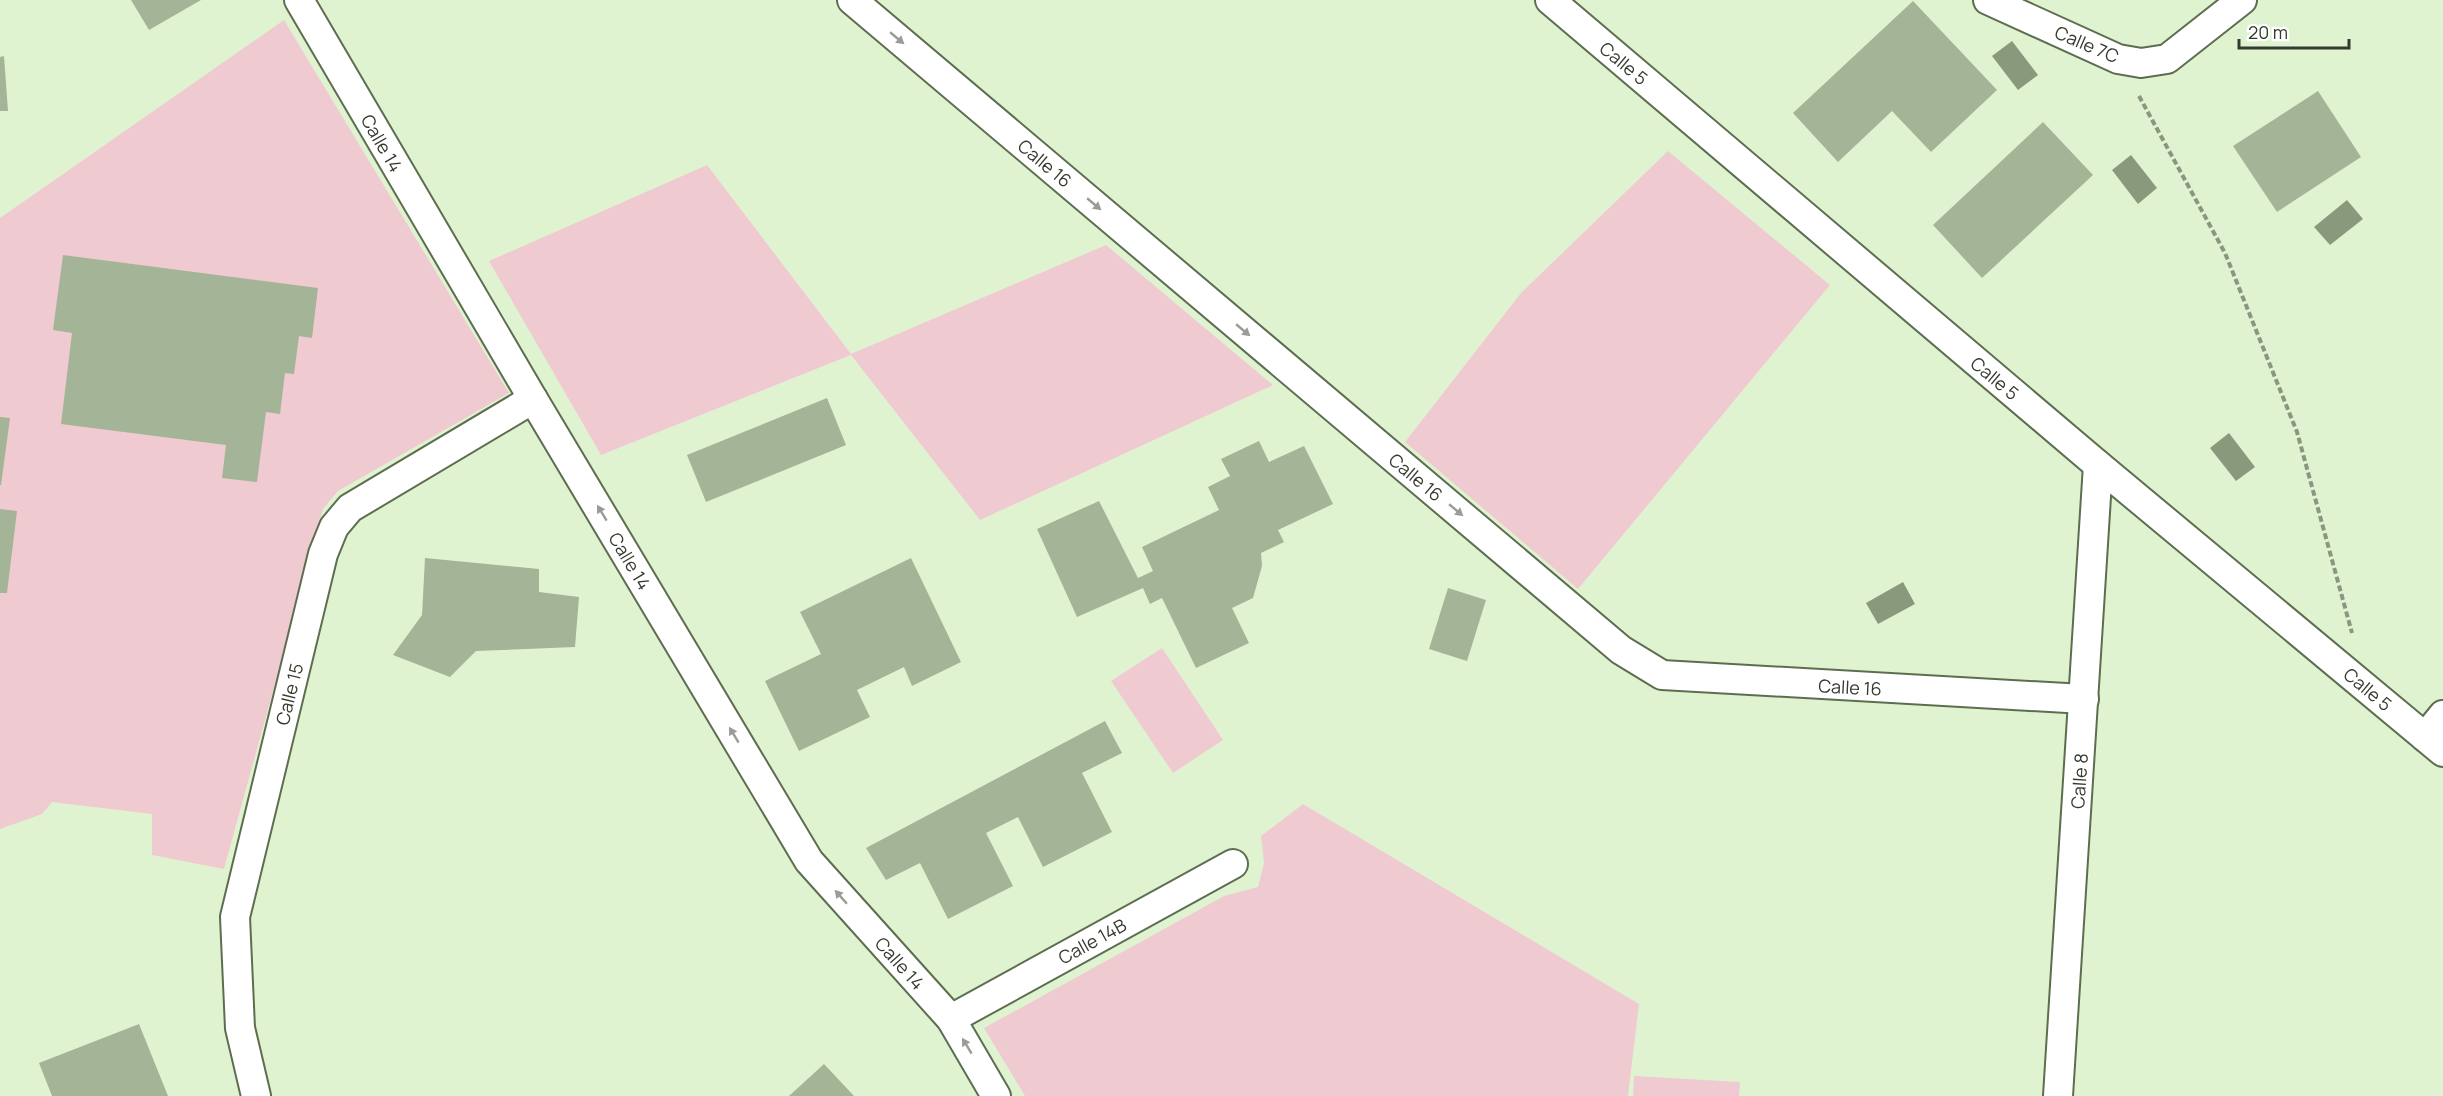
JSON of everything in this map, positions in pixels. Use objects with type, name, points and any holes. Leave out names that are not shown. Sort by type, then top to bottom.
[{"type":"street","name":"Calle 14","points":[[299,0],[533,399],[809,861],[951,1018],[996,1096]]},
{"type":"street","name":"Calle 16","points":[[852,0],[1621,650],[1662,675],[2084,699]]},
{"type":"street","name":"Calle 5","points":[[1550,0],[2098,465],[2434,744]]},
{"type":"street","name":"Calle 7C","points":[[1988,0],[2118,59],[2141,63],[2167,59],[2242,0]]},
{"type":"street","name":"Calle 15","points":[[256,1096],[240,1028],[235,917],[323,554],[334,527],[350,508],[533,399]]},
{"type":"street","name":"Calle 8","points":[[2058,1096],[2098,465]]},
{"type":"street","points":[[2434,744],[2443,715]]},
{"type":"street","name":"Calle 14B","points":[[951,1018],[1233,864]]},
{"type":"path","points":[[2118,59],[2225,253],[2297,432],[2354,641],[2339,664]]},
{"type":"shaded area","points":[[284,20],[509,393],[338,491],[323,509],[224,869],[152,855],[152,814],[52,802],[42,814],[0,829],[0,218]]},
{"type":"shaded area","points":[[2012,41],[2038,75],[2018,90],[1992,56]]},
{"type":"shaded area","points":[[1668,151],[1830,285],[1578,589],[1405,442],[1521,293]]},
{"type":"shaded area","points":[[2131,155],[2157,188],[2138,204],[2112,170]]},
{"type":"shaded area","points":[[707,165],[851,354],[1106,245],[1273,385],[980,520],[851,355],[601,455],[489,261]]},
{"type":"shaded area","points":[[2347,200],[2363,219],[2330,245],[2314,227]]},
{"type":"shaded area","points":[[2229,433],[2255,467],[2236,481],[2210,448]]},
{"type":"shaded area","points":[[1903,582],[1915,604],[1878,624],[1866,603]]},
{"type":"shaded area","points":[[1162,648],[1223,740],[1173,773],[1111,681]]},
{"type":"shaded area","points":[[1303,804],[1639,1004],[1628,1096],[1025,1096],[984,1028],[1224,896],[1258,887],[1264,863],[1261,836]]},
{"type":"shaded area","points":[[1634,1076],[1740,1082],[1739,1096],[1633,1096]]},
{"type":"building","points":[[131,0],[201,0],[149,30]]},
{"type":"building","points":[[1913,1],[1997,90],[1931,152],[1892,111],[1838,162],[1793,113]]},
{"type":"building","points":[[4,56],[8,111],[0,111],[0,57]]},
{"type":"building","points":[[2318,91],[2361,157],[2277,212],[2233,146]]},
{"type":"building","points":[[2043,122],[2093,175],[1982,278],[1933,225]]},
{"type":"building","points":[[63,255],[318,288],[312,338],[299,336],[294,374],[285,373],[280,414],[266,412],[257,482],[222,478],[226,445],[61,424],[72,333],[53,330]]},
{"type":"building","points":[[827,398],[846,445],[706,502],[687,455]]},
{"type":"building","points":[[0,417],[10,418],[1,485],[0,485]]},
{"type":"building","points":[[1259,441],[1269,462],[1304,446],[1333,504],[1278,530],[1284,542],[1261,553],[1262,566],[1253,598],[1232,608],[1249,643],[1196,668],[1162,598],[1150,604],[1143,588],[1077,617],[1037,529],[1099,501],[1138,578],[1153,571],[1142,547],[1219,510],[1208,487],[1230,476],[1221,459]]},
{"type":"building","points":[[0,509],[17,511],[7,593],[0,593]]},
{"type":"building","points":[[425,558],[539,569],[539,592],[579,597],[575,647],[476,651],[450,677],[393,655],[422,615]]},
{"type":"building","points":[[911,558],[961,662],[912,686],[904,667],[857,690],[870,717],[799,751],[765,681],[821,654],[800,612]]},
{"type":"building","points":[[1448,588],[1486,600],[1467,661],[1429,649]]},
{"type":"building","points":[[1105,721],[1122,753],[1082,773],[1112,832],[1043,867],[1018,817],[986,833],[1013,886],[948,919],[920,863],[886,880],[866,848]]},
{"type":"building","points":[[139,1024],[168,1096],[52,1096],[39,1063]]},
{"type":"building","points":[[824,1064],[854,1096],[789,1096]]}]
